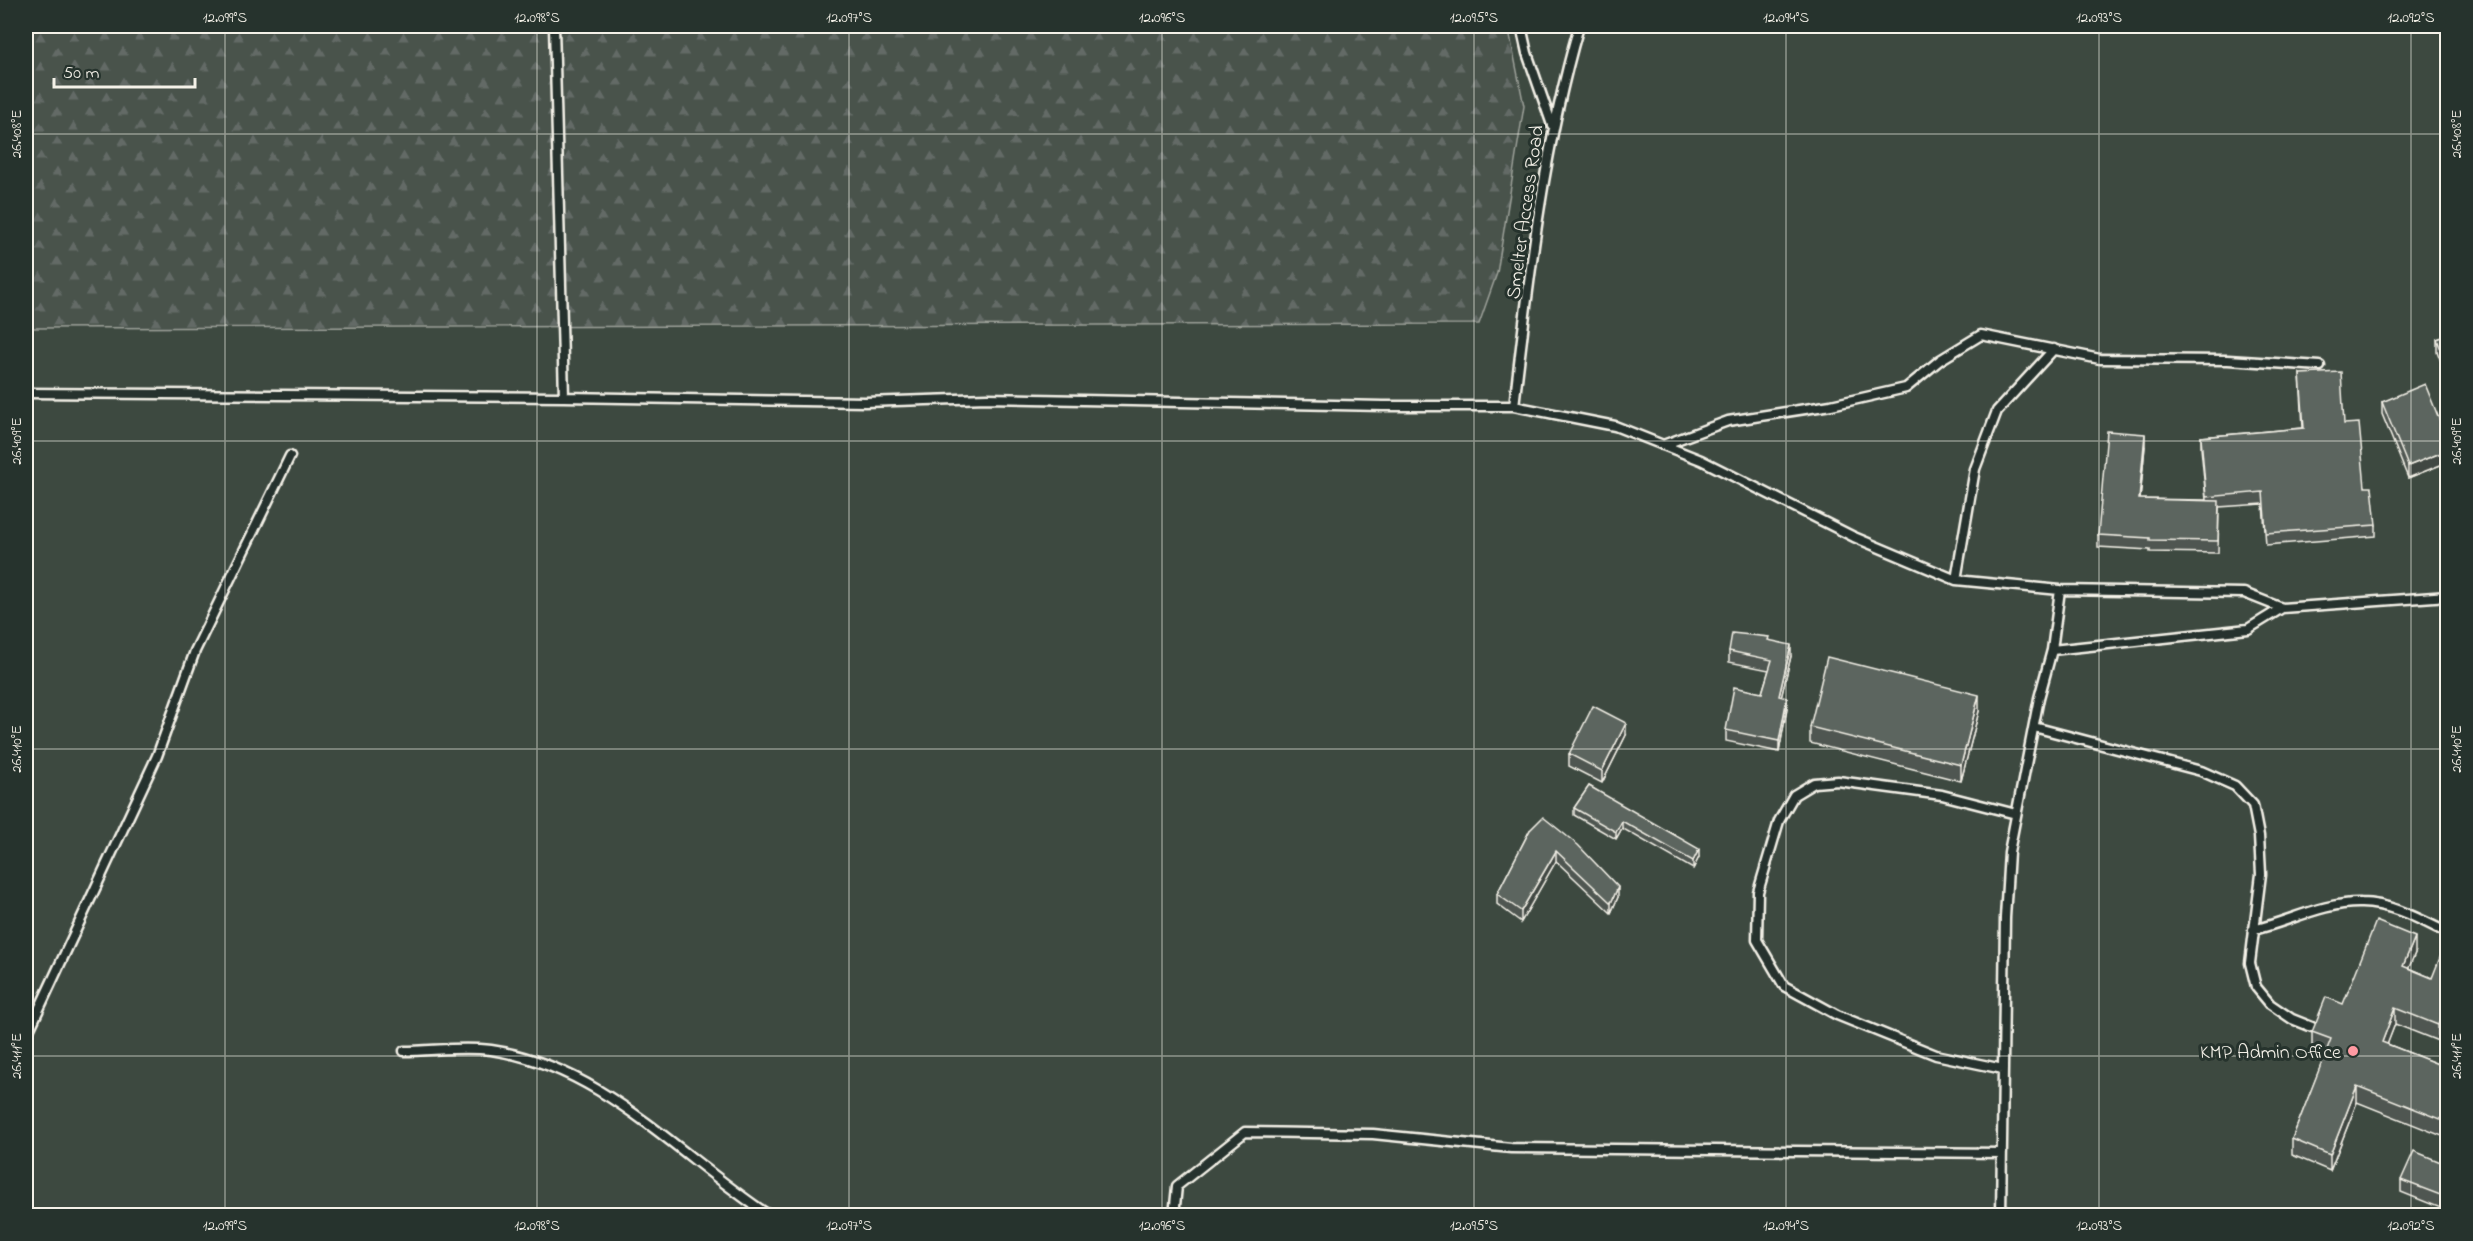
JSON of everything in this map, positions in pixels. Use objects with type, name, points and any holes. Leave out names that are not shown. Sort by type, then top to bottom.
[{"type":"lane","points":[[554,26],[564,397]]},
{"type":"lane","points":[[1521,26],[1527,53],[1553,127]]},
{"type":"lane","name":"Smelter Access Road","points":[[1514,406],[1534,236],[1553,127],[1579,26]]},
{"type":"lane","points":[[1663,445],[1728,421],[1831,405],[1906,388],[1940,360],[1981,335],[2100,359],[2228,360],[2320,366]]},
{"type":"lane","points":[[1956,580],[1976,469],[1997,411],[2054,350]]},
{"type":"lane","points":[[26,393],[865,402],[987,398],[1383,406],[1514,406],[1615,426],[1701,460],[1854,537],[1956,580],[2060,590],[2244,593],[2282,608],[2448,596]]},
{"type":"lane","points":[[26,1037],[157,756],[195,651],[290,456]]},
{"type":"lane","points":[[2001,1215],[2009,852],[2052,650],[2060,590]]},
{"type":"lane","points":[[2052,650],[2248,630],[2282,608]]},
{"type":"lane","points":[[2034,727],[2201,771],[2235,786],[2253,805],[2259,836],[2261,874],[2250,963],[2256,987],[2270,1004],[2292,1019],[2312,1027]]},
{"type":"lane","points":[[2003,1069],[1936,1055],[1837,1015],[1784,986],[1757,940],[1758,892],[1779,821],[1794,795],[1814,783],[1838,781],[1942,795],[2016,814]]},
{"type":"lane","points":[[2253,930],[2279,924],[2328,907],[2361,902],[2402,911],[2448,933]]},
{"type":"lane","points":[[404,1051],[489,1050],[538,1061],[608,1095],[692,1160],[770,1215]]},
{"type":"lane","points":[[1174,1215],[1177,1186],[1245,1132],[1373,1134],[1511,1148],[2002,1153]]},
{"type":"shaded area","points":[[1508,26],[2447,26],[2447,1215],[26,1215],[26,328],[1479,324],[1497,273],[1524,106]]},
{"type":"green space","points":[[26,26],[1508,26],[1524,106],[1497,273],[1479,324],[26,328]]},
{"type":"building","points":[[2448,335],[2448,368],[2437,339]]},
{"type":"building","points":[[2341,372],[2344,424],[2359,423],[2365,487],[2372,487],[2376,525],[2266,533],[2263,492],[2206,497],[2201,437],[2304,428],[2300,374]]},
{"type":"building","points":[[2425,384],[2448,441],[2448,450],[2408,466],[2382,402]]},
{"type":"building","points":[[2107,431],[2145,434],[2139,499],[2219,501],[2218,541],[2150,540],[2150,538],[2098,535]]},
{"type":"building","points":[[1732,633],[1769,637],[1768,640],[1791,645],[1779,696],[1787,698],[1779,741],[1726,730],[1734,687],[1762,693],[1772,660],[1729,651]]},
{"type":"building","points":[[1827,657],[1979,695],[1961,765],[1810,727]]},
{"type":"building","points":[[1593,706],[1626,723],[1602,771],[1569,754]]},
{"type":"building","points":[[1589,786],[1699,849],[1693,861],[1622,821],[1616,832],[1574,808]]},
{"type":"building","points":[[1543,817],[1578,845],[1618,887],[1611,903],[1556,851],[1521,911],[1497,894],[1530,830]]},
{"type":"building","name":"KMP Admin Office","points":[[2376,921],[2415,937],[2403,966],[2432,978],[2443,950],[2448,952],[2448,1000],[2438,1025],[2395,1008],[2382,1042],[2448,1068],[2448,1122],[2357,1086],[2330,1155],[2292,1139],[2331,1039],[2312,1032],[2326,997],[2343,1004]]},
{"type":"building","points":[[2414,1151],[2448,1165],[2448,1198],[2401,1180]]},
{"type":"place","name":"KMP Admin Office","points":[[2353,1051]]}]
